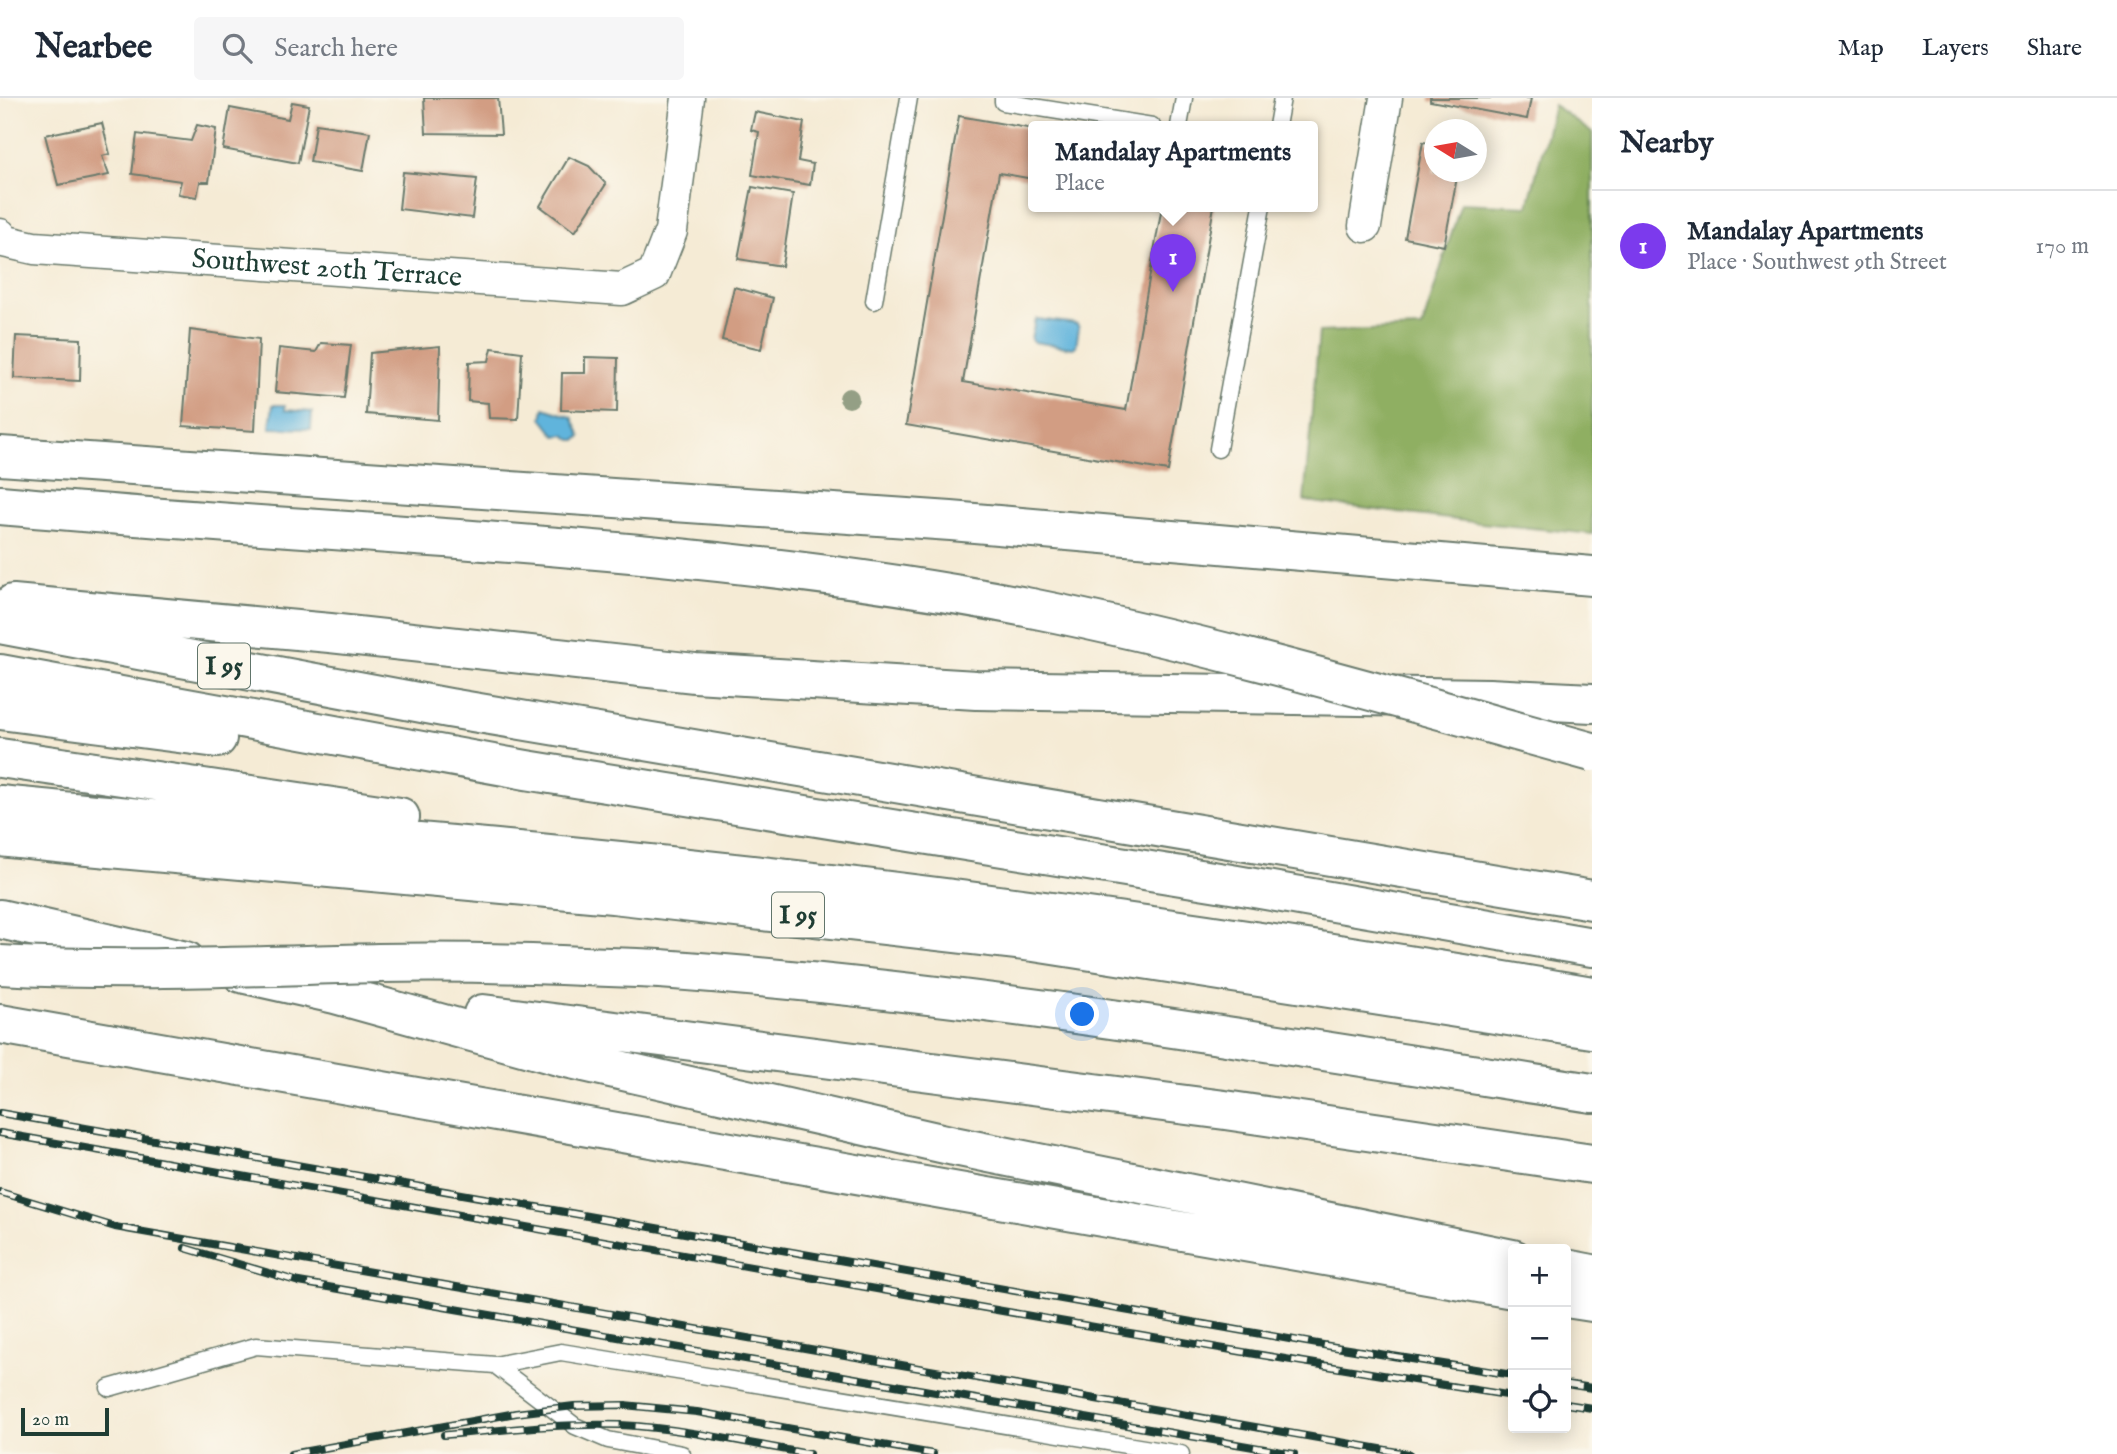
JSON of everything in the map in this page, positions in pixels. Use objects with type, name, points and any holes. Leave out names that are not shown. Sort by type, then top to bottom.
[{"type":"highway","points":[[0,456],[977,523],[1592,576]]},
{"type":"highway","points":[[0,505],[762,565],[926,589],[1100,621],[1592,751]]},
{"type":"highway","points":[[0,603],[330,633],[722,675],[976,690],[1489,698],[1592,704]]},
{"type":"highway","name":"I 95","points":[[0,624],[449,708],[1592,900]]},
{"type":"highway","points":[[0,674],[526,770],[1231,884],[1592,947]]},
{"type":"highway","points":[[1489,698],[1592,691]]},
{"type":"highway","points":[[0,710],[211,737],[526,770]]},
{"type":"highway","points":[[0,758],[570,841],[709,855],[828,884]]},
{"type":"highway","points":[[0,805],[570,856],[828,884],[1246,940],[1592,996]]},
{"type":"highway","name":"I 95","points":[[0,836],[613,894],[1021,940],[1592,1029]]},
{"type":"highway","points":[[0,919],[335,995],[562,1057],[954,1146],[1508,1258]]},
{"type":"highway","points":[[0,965],[149,969],[474,963],[660,968],[817,981],[1002,1003],[1592,1093]]},
{"type":"highway","points":[[335,995],[1225,1110],[1592,1164]]},
{"type":"highway","points":[[0,1024],[1508,1288]]},
{"type":"highway","points":[[1571,1270],[1592,1274]]},
{"type":"highway","points":[[1571,1299],[1592,1303]]},
{"type":"street","name":"Southwest 20th Terrace","points":[[0,235],[3,241],[34,248],[622,289],[654,274],[671,231],[688,98]]},
{"type":"street","points":[[1365,226],[1386,98]]},
{"type":"lane","points":[[874,301],[909,98]]},
{"type":"lane","points":[[1003,98],[1003,102],[1121,121]]},
{"type":"lane","points":[[1181,121],[1184,98]]},
{"type":"lane","points":[[1278,121],[1282,98]]},
{"type":"lane","points":[[1218,449],[1261,212]]},
{"type":"lane","points":[[109,1388],[256,1346],[495,1365],[561,1352],[1181,1454]]},
{"type":"lane","points":[[495,1365],[575,1426],[608,1440],[682,1454]]},
{"type":"green space","points":[[1554,105],[1592,133],[1592,534],[1304,501],[1319,332],[1422,328],[1461,203],[1528,206]]},
{"type":"water","points":[[1037,319],[1077,324],[1079,328],[1076,346],[1073,348],[1034,342],[1031,339]]},
{"type":"water","points":[[273,405],[285,405],[285,410],[312,412],[311,429],[270,428]]},
{"type":"water","points":[[544,408],[572,417],[581,436],[572,440],[565,435],[556,436],[542,418]]},
{"type":"building","points":[[424,98],[498,98],[501,134],[426,133]]},
{"type":"building","points":[[1430,98],[1531,98],[1527,119],[1430,101]]},
{"type":"building","points":[[292,102],[309,105],[298,163],[223,149],[230,108],[288,119]]},
{"type":"building","points":[[755,112],[804,122],[798,161],[813,164],[810,185],[752,175],[759,132],[751,130]]},
{"type":"building","points":[[959,116],[1028,128],[1028,178],[999,173],[963,382],[1126,410],[1161,212],[1213,212],[1168,471],[906,425]]},
{"type":"building","points":[[102,123],[110,154],[102,156],[109,175],[58,185],[45,135]]},
{"type":"building","points":[[316,124],[370,132],[363,171],[310,162]]},
{"type":"building","points":[[197,125],[216,129],[209,182],[200,182],[197,197],[178,194],[181,181],[132,174],[137,134],[191,141]]},
{"type":"building","points":[[1424,142],[1424,182],[1456,182],[1444,246],[1405,238]]},
{"type":"building","points":[[569,157],[589,166],[606,184],[575,232],[540,206]]},
{"type":"building","points":[[403,172],[477,179],[472,218],[399,209]]},
{"type":"building","points":[[752,187],[793,194],[782,266],[738,259]]},
{"type":"building","points":[[734,287],[773,298],[761,349],[722,340]]},
{"type":"building","points":[[190,330],[259,339],[255,431],[183,426]]},
{"type":"building","points":[[16,336],[81,339],[80,381],[14,378]]},
{"type":"building","points":[[321,343],[351,345],[344,398],[275,392],[279,348],[316,352]]},
{"type":"building","points":[[440,346],[438,420],[366,414],[370,353]]},
{"type":"building","points":[[492,348],[522,352],[518,419],[489,418],[488,403],[468,401],[469,362],[489,361]]},
{"type":"building","points":[[585,357],[618,358],[617,412],[561,410],[562,373],[585,373]]},
{"type":"railway","points":[[0,1113],[1329,1346],[1508,1374]]},
{"type":"railway","points":[[0,1133],[945,1301],[1508,1395]]},
{"type":"railway","points":[[0,1192],[115,1227],[1409,1454]]},
{"type":"railway","points":[[185,1248],[299,1282],[1294,1454]]},
{"type":"railway","points":[[1571,1385],[1592,1388]]},
{"type":"railway","points":[[291,1454],[516,1413],[574,1406],[624,1405],[697,1412],[933,1454]]},
{"type":"railway","points":[[1571,1405],[1592,1408]]},
{"type":"railway","points":[[444,1435],[554,1426],[620,1425],[691,1433],[809,1454]]},
{"type":"place","name":"Mandalay Apartments","points":[[1173,292]]}]
